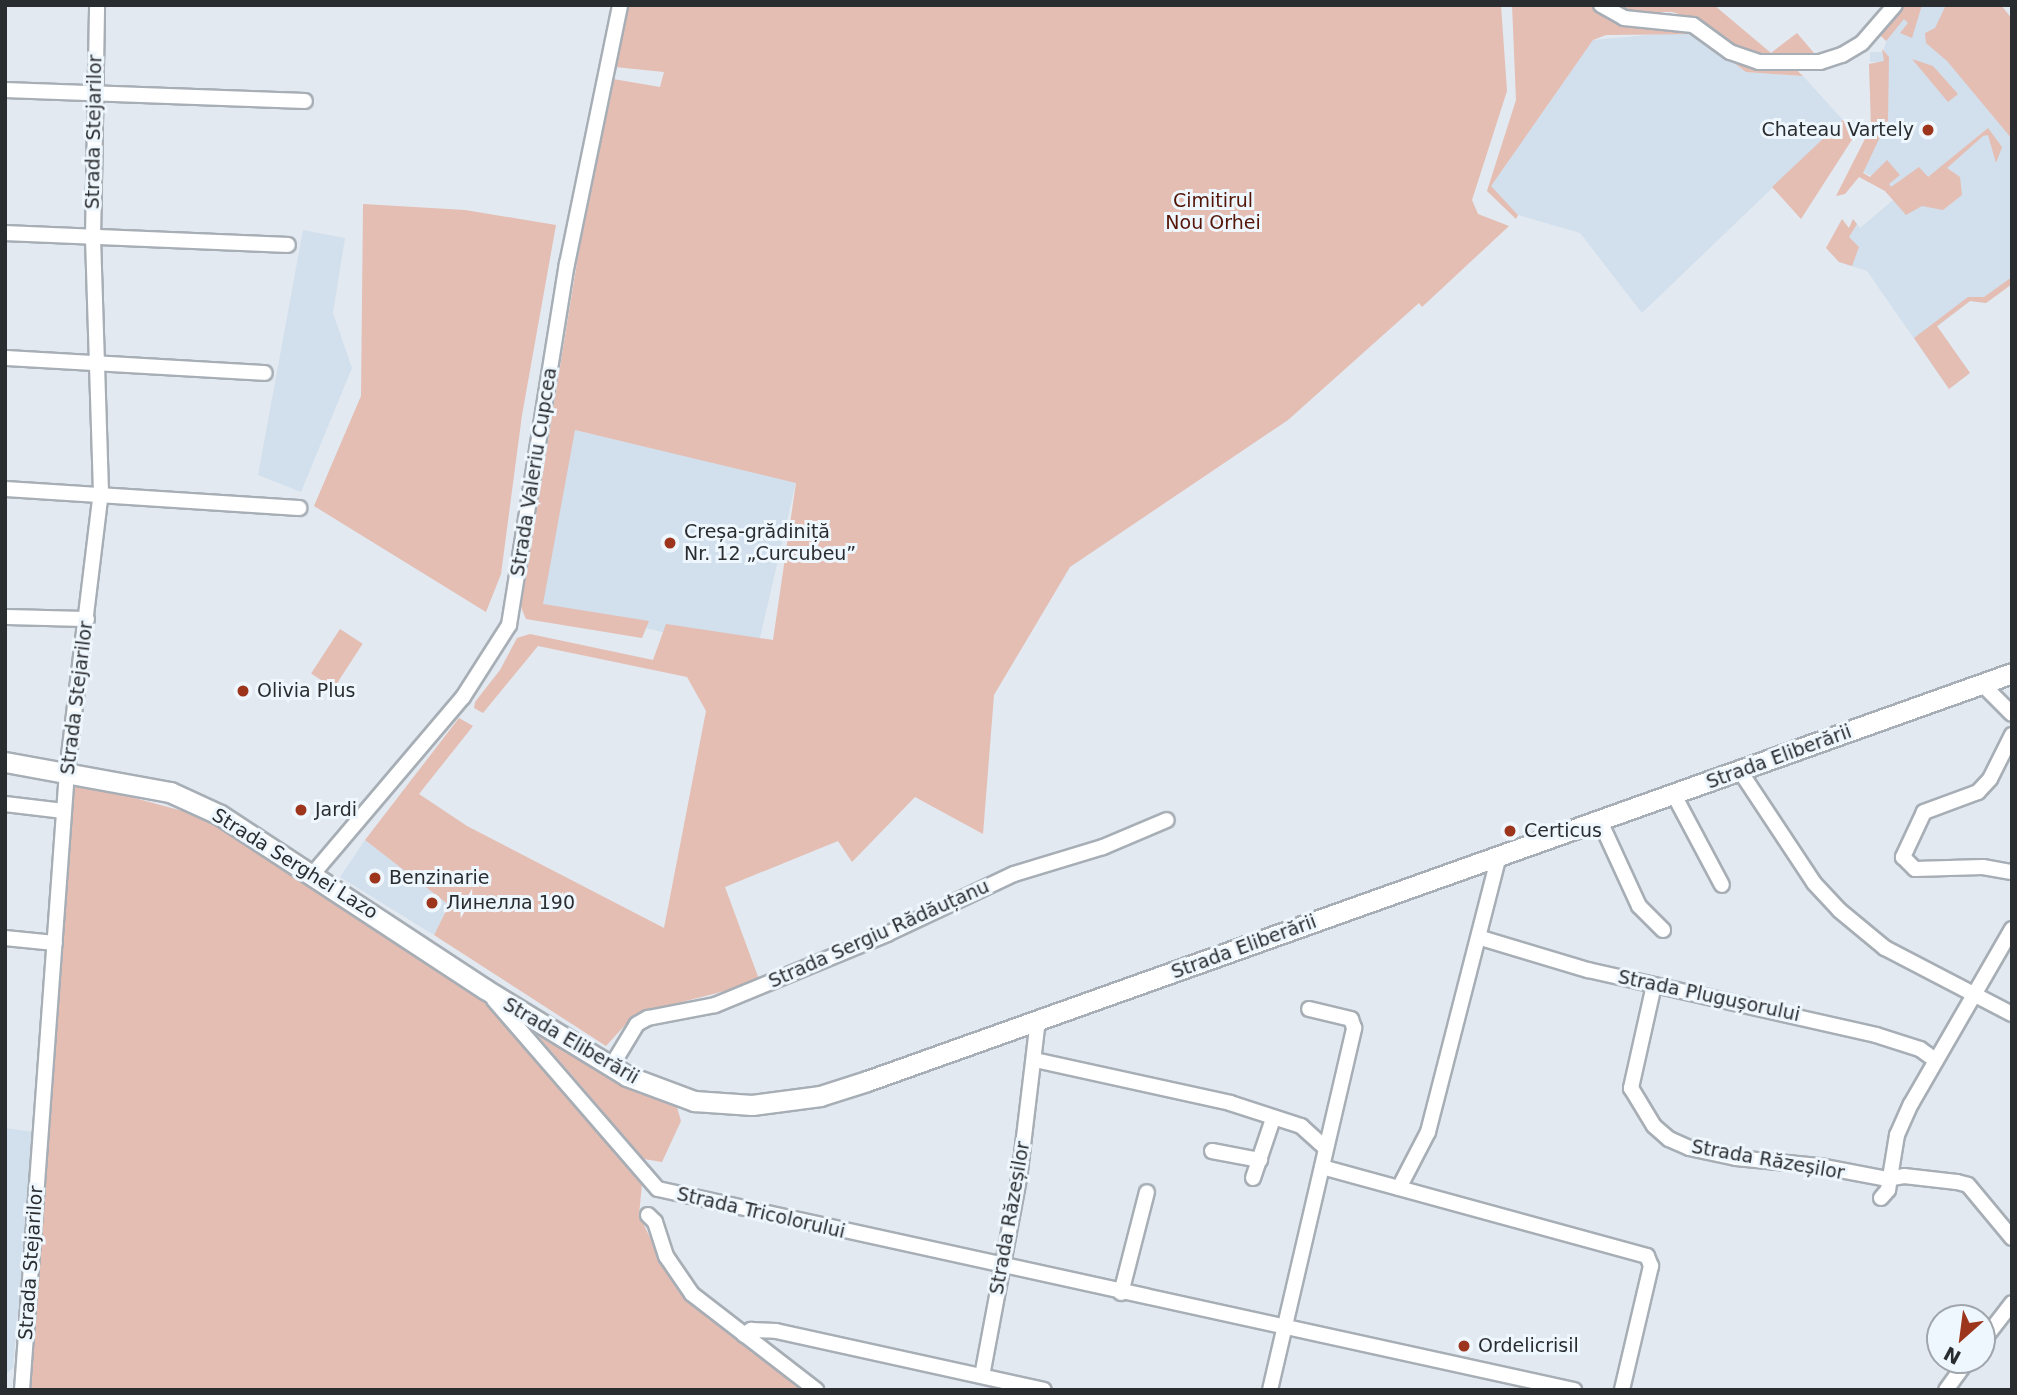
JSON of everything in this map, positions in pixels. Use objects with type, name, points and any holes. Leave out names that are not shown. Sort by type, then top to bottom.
[{"type":"street","name":"Strada Stejarilor","points":[[22,1390],[67,772],[101,492],[93,239],[96,5]]},
{"type":"street","name":"Strada Valeriu Cupcea","points":[[312,875],[463,697],[509,625],[567,264],[620,5]]},
{"type":"street","points":[[1601,5],[1624,18],[1693,25],[1730,52],[1759,62],[1820,62],[1842,55],[1862,43],[1895,5]]},
{"type":"street","points":[[5,90],[305,101]]},
{"type":"street","points":[[5,233],[93,239],[288,245]]},
{"type":"street","points":[[5,358],[265,373]]},
{"type":"street","points":[[5,489],[101,492],[260,509],[299,508]]},
{"type":"street","points":[[5,617],[87,619]]},
{"type":"street","name":"Strada Eliberării","points":[[485,989],[611,1067],[694,1101],[779,1102],[844,1088],[2012,673]]},
{"type":"street","points":[[1982,684],[2012,714]]},
{"type":"street","points":[[2012,735],[1990,779],[1978,792],[1924,811],[1903,857],[1908,864],[1924,870],[1983,867],[2012,872]]},
{"type":"street","name":"Strada Serghei Lazo","points":[[5,762],[170,792],[220,815],[485,989]]},
{"type":"street","points":[[1740,771],[1814,883],[1839,911],[1885,948],[2012,1014]]},
{"type":"street","points":[[1673,793],[1722,885]]},
{"type":"street","points":[[5,804],[64,811]]},
{"type":"street","points":[[1598,819],[1639,906],[1663,930]]},
{"type":"street","name":"Strada Sergiu Rădăuțanu","points":[[611,1067],[637,1024],[648,1018],[715,1005],[887,934],[1014,874],[1103,847],[1167,820]]},
{"type":"street","points":[[1399,1188],[1428,1132],[1481,938],[1499,856]]},
{"type":"street","points":[[1881,1198],[1888,1190],[1887,1179],[1897,1135],[1934,1059],[1971,993],[2012,929]]},
{"type":"street","points":[[5,938],[55,943]]},
{"type":"street","name":"Strada Plugușorului","points":[[1481,938],[1654,985],[1876,1035],[1920,1049],[1934,1059]]},
{"type":"street","name":"Strada Răzeșilor","points":[[1654,985],[1631,1088],[1654,1126],[1669,1139],[1724,1156],[1819,1166],[1887,1179],[1904,1176],[1968,1185],[2012,1238]]},
{"type":"street","name":"Strada Tricolorului","points":[[485,989],[658,1189],[1121,1293],[1574,1390]]},
{"type":"street","points":[[1270,1390],[1354,1023],[1309,1010]]},
{"type":"street","name":"Strada Răzeșilor","points":[[982,1376],[1035,1060],[1038,1020]]},
{"type":"street","points":[[1035,1060],[1184,1090],[1301,1126],[1324,1147]]},
{"type":"street","points":[[1253,1178],[1273,1119]]},
{"type":"street","points":[[1212,1151],[1260,1160]]},
{"type":"street","points":[[1322,1167],[1650,1258],[1622,1390]]},
{"type":"street","points":[[1121,1293],[1147,1192]]},
{"type":"street","points":[[648,1214],[655,1222],[666,1256],[692,1294],[816,1390]]},
{"type":"street","points":[[1996,1324],[2012,1303]]},
{"type":"street","points":[[744,1335],[751,1330],[776,1331],[1044,1390]]},
{"type":"street","points":[[1948,1389],[1958,1374]]},
{"type":"shaded area","points":[[1915,5],[2001,5],[2012,19],[2012,284],[1986,303],[1970,301],[1937,327],[1970,373],[1949,389],[1867,271],[1839,262],[1853,219],[1860,228],[1893,200],[1874,177],[1859,170],[1881,123],[1882,62],[1870,62],[1870,52],[1883,52],[1887,39]]},
{"type":"shaded area","points":[[1680,32],[1696,34],[1746,72],[1803,76],[1843,120],[1642,313],[1580,233],[1518,215],[1490,187],[1593,40]]},
{"type":"shaded area","points":[[303,230],[345,238],[333,313],[352,368],[301,492],[258,475]]},
{"type":"shaded area","name":"Creșa-grădiniță Nr. 12 „Curcubeu”","points":[[574,430],[796,481],[756,654],[534,602]]},
{"type":"shaded area","points":[[365,840],[449,905],[434,935],[340,877]]},
{"type":"shaded area","points":[[5,1128],[34,1132],[13,1368],[5,1375]]},
{"type":"green space","name":"Cimitirul Nou Orhei","points":[[627,5],[1501,5],[1507,91],[1472,200],[1478,214],[1509,226],[1422,307],[1419,303],[1288,420],[1070,567],[994,695],[983,834],[915,797],[852,862],[838,841],[725,887],[760,982],[635,1014],[606,1046],[434,935],[449,905],[365,840],[459,718],[473,726],[419,794],[467,826],[664,928],[706,711],[687,677],[538,646],[483,713],[474,708],[475,702],[500,670],[517,638],[530,634],[653,660],[666,624],[773,640],[796,483],[575,430],[543,604],[649,621],[642,638],[526,619],[521,607],[578,256],[613,79],[660,87],[664,72],[615,67]]},
{"type":"green space","points":[[1512,5],[1592,5],[1613,22],[1696,32],[1746,66],[1793,67],[1803,76],[1746,72],[1696,34],[1606,35],[1593,40],[1491,186],[1518,215],[1516,219],[1487,191],[1516,100]]},
{"type":"green space","points":[[1614,5],[1714,5],[1771,53],[1797,33],[1814,53],[1749,54],[1689,17],[1672,12],[1632,12]]},
{"type":"green space","points":[[1905,5],[1922,5],[1912,38],[1900,33],[1908,23],[1904,19],[1886,41],[1880,35]]},
{"type":"green space","points":[[1946,5],[2001,5],[2012,19],[2012,139],[1947,61],[1926,43],[1925,33],[1935,28]]},
{"type":"green space","points":[[1882,49],[1889,57],[1888,120],[1863,173],[1870,177],[1887,160],[1900,175],[1889,184],[1891,187],[1919,167],[1928,177],[1988,128],[2002,147],[1996,163],[1988,135],[1983,136],[1947,168],[1960,177],[1962,195],[1943,210],[1922,206],[1906,215],[1885,191],[1859,177],[1845,194],[1836,196],[1871,127],[1869,64],[1884,61]]},
{"type":"green space","points":[[1912,59],[1933,66],[1958,94],[1948,102]]},
{"type":"green space","points":[[1843,120],[1855,135],[1801,219],[1772,187]]},
{"type":"green space","points":[[363,204],[465,210],[556,225],[522,415],[501,574],[486,612],[314,506],[361,396]]},
{"type":"green space","points":[[1842,219],[1849,228],[1853,219],[1857,224],[1849,237],[1859,247],[1852,266],[1839,262],[1826,248]]},
{"type":"green space","points":[[2012,277],[2012,284],[1986,303],[1970,301],[1937,326],[1970,373],[1949,389],[1914,338],[1968,297],[1984,297]]},
{"type":"green space","points":[[340,629],[363,644],[334,688],[311,673]]},
{"type":"green space","points":[[79,783],[201,816],[478,992],[642,1184],[639,1215],[662,1262],[806,1390],[29,1390],[71,789]]},
{"type":"green space","points":[[532,1029],[676,1104],[681,1121],[662,1162],[644,1159]]},
{"type":"place","name":"Chateau Vartely","points":[[1928,130]]},
{"type":"place","name":"Creșa-grădiniță Nr. 12 „Curcubeu”","points":[[670,543]]},
{"type":"place","name":"Olivia Plus","points":[[243,691]]},
{"type":"place","name":"Jardi","points":[[301,810]]},
{"type":"place","name":"Certicus","points":[[1510,831]]},
{"type":"place","name":"Benzinarie","points":[[375,878]]},
{"type":"place","name":"Линелла 190","points":[[432,903]]},
{"type":"place","name":"Ordelicrisil","points":[[1464,1346]]}]
